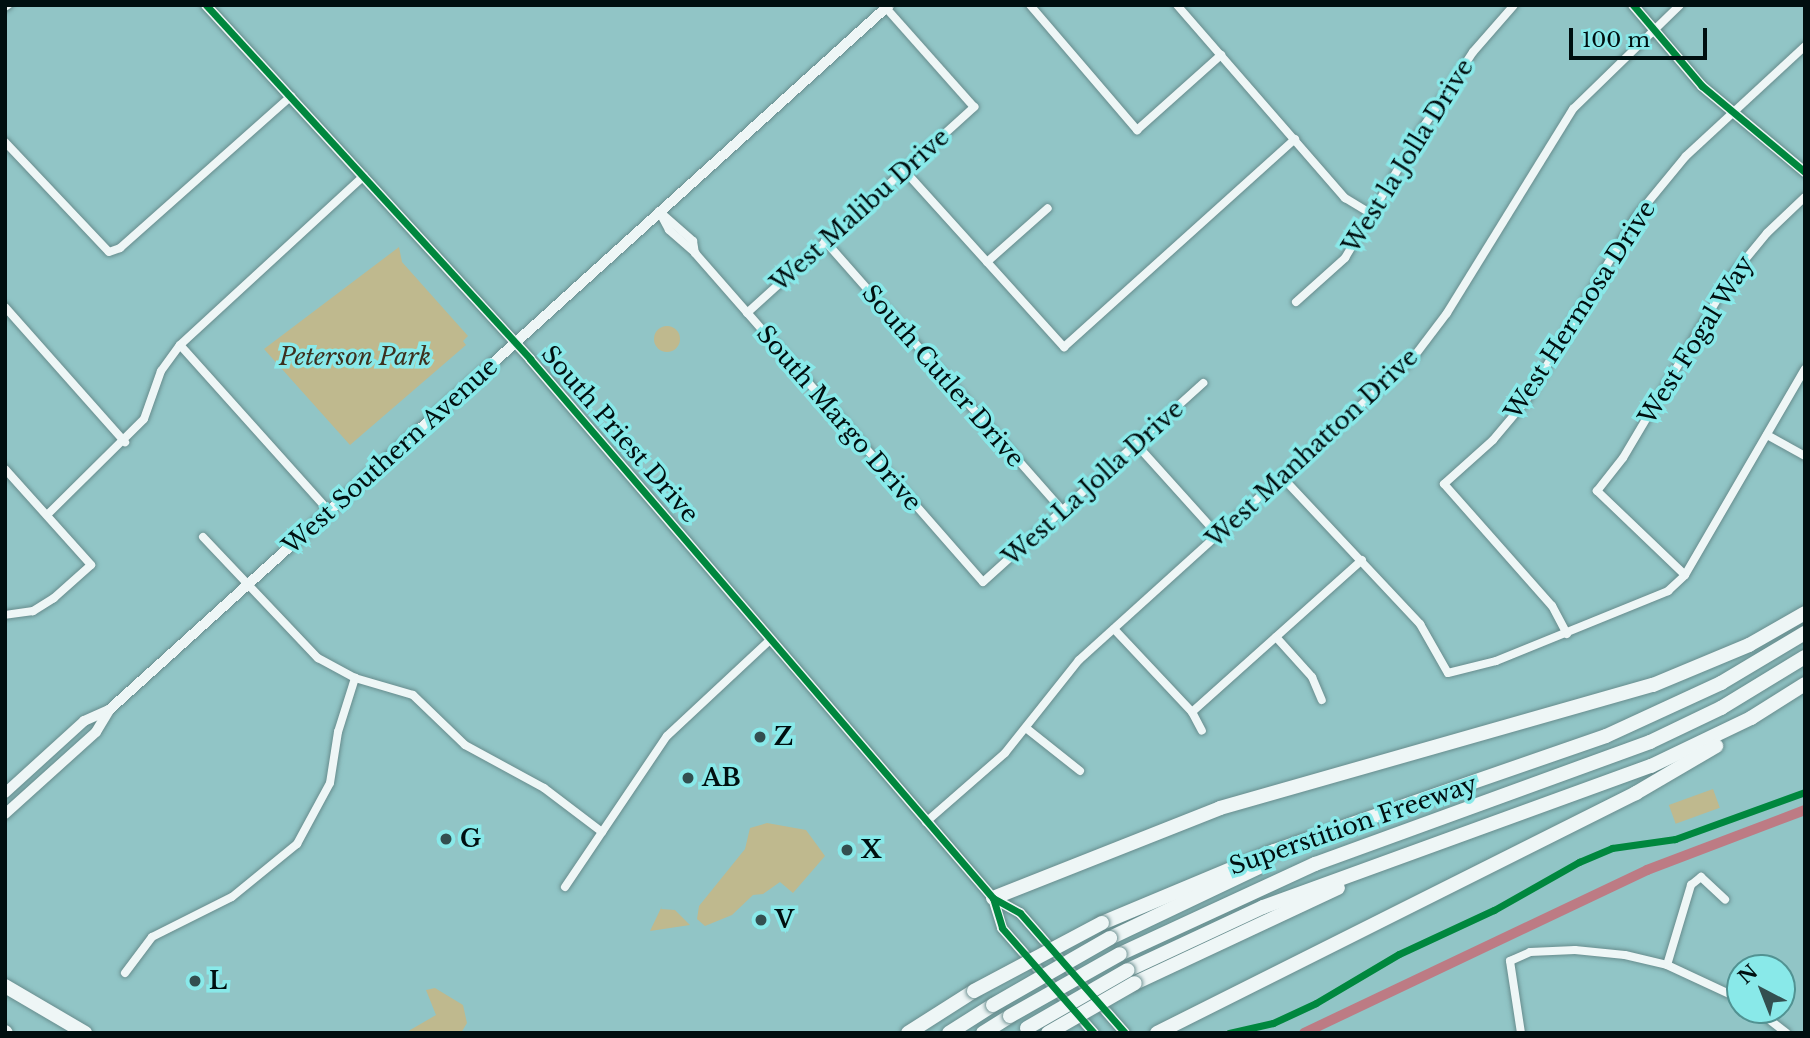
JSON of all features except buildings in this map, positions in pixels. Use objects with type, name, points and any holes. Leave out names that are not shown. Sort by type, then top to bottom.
[{"type":"highway","points":[[993,898],[1220,808],[1653,685],[1749,645],[1805,613]]},
{"type":"highway","name":"Superstition Freeway","points":[[908,1033],[974,991],[1102,923],[1210,876],[1606,736],[1721,683],[1805,634]]},
{"type":"highway","points":[[983,1033],[1120,954],[1315,864],[1650,742],[1721,708],[1805,657]]},
{"type":"highway","points":[[1157,1033],[1636,793],[1803,686]]},
{"type":"highway","name":"Superstition Freeway","points":[[1022,1031],[1128,970],[1264,907],[1664,761],[1751,718],[1803,686]]},
{"type":"highway","points":[[949,1033],[1110,938],[1255,868],[1384,814]]},
{"type":"highway","points":[[1048,1033],[1135,984],[1402,857]]},
{"type":"highway","points":[[5,986],[85,1033]]},
{"type":"main road","name":"South Priest Drive","points":[[206,5],[515,342],[993,898],[1020,913],[1125,1033]]},
{"type":"main road","points":[[1633,5],[1731,113],[1805,172]]},
{"type":"main road","name":"West Southern Avenue","points":[[5,814],[96,732],[109,710],[888,7]]},
{"type":"main road","name":"West Southern Avenue","points":[[5,793],[84,721],[109,710]]},
{"type":"main road","name":"South Priest Drive","points":[[993,898],[1002,929],[1094,1033]]},
{"type":"street","points":[[1030,5],[1137,130],[1221,55]]},
{"type":"street","points":[[1178,5],[1345,198],[1373,215]]},
{"type":"street","name":"West la Jolla Drive","points":[[1296,302],[1345,258],[1373,215],[1420,131],[1473,52],[1514,5]]},
{"type":"street","name":"West Manhatton Drive","points":[[926,822],[1005,753],[1073,667],[1429,340],[1561,125],[1680,5]]},
{"type":"street","name":"West Malibu Drive","points":[[747,313],[974,107],[888,7]]},
{"type":"street","name":"West Hermosa Drive","points":[[1567,634],[1552,606],[1444,484],[1493,440],[1525,401],[1635,218],[1686,156],[1805,46]]},
{"type":"street","points":[[5,142],[109,252],[120,248],[290,96]]},
{"type":"street","points":[[904,170],[1064,347],[1295,139]]},
{"type":"street","points":[[47,515],[125,442],[144,419],[161,371],[180,345],[365,176]]},
{"type":"street","name":"West Fogal Way","points":[[1685,575],[1597,491],[1623,458],[1730,278],[1767,233],[1805,198]]},
{"type":"street","points":[[987,262],[1048,208]]},
{"type":"street","name":"South Margo Drive","points":[[659,211],[669,230],[695,253],[983,582]]},
{"type":"street","name":"South Cutler Drive","points":[[825,242],[1062,510]]},
{"type":"street","points":[[5,307],[125,442]]},
{"type":"street","points":[[180,345],[329,511]]},
{"type":"street","points":[[1282,477],[1420,624],[1448,673],[1567,634],[1668,591],[1685,575],[1805,369]]},
{"type":"street","name":"West La Jolla Drive","points":[[983,582],[1203,383]]},
{"type":"street","points":[[1767,435],[1805,456]]},
{"type":"street","points":[[1136,444],[1218,535]]},
{"type":"street","points":[[5,469],[91,565],[54,598],[33,611],[5,615]]},
{"type":"street","points":[[202,537],[304,648],[355,678],[414,695],[465,745],[544,788],[602,832]]},
{"type":"street","points":[[1192,712],[1362,560]]},
{"type":"street","points":[[1114,629],[1192,712],[1202,731]]},
{"type":"street","points":[[1276,637],[1311,677],[1322,700]]},
{"type":"street","points":[[565,887],[667,736],[771,639]]},
{"type":"street","points":[[125,973],[152,937],[232,897],[296,844],[327,791],[338,732],[355,678]]},
{"type":"street","points":[[1026,729],[1080,771]]},
{"type":"street","points":[[1667,965],[1691,885],[1701,877],[1725,899]]},
{"type":"street","points":[[1521,1033],[1510,961],[1530,952],[1575,950],[1625,954],[1667,965],[1726,992]]},
{"type":"green space","name":"Peterson Park","points":[[399,247],[402,262],[468,336],[463,341],[466,345],[350,445],[264,349]]},
{"type":"green space","points":[[667,326],[676,330],[680,339],[676,348],[667,352],[658,348],[654,339],[658,330]]},
{"type":"green space","points":[[1713,789],[1720,808],[1676,824],[1669,805]]},
{"type":"green space","points":[[767,823],[806,830],[825,856],[793,893],[780,882],[763,894],[753,895],[732,915],[705,926],[697,919],[699,906],[745,849],[750,828]]},
{"type":"green space","points":[[662,906],[661,909],[675,910],[690,925],[650,931]]},
{"type":"green space","points":[[435,988],[463,1005],[467,1023],[461,1033],[405,1033],[436,1015],[426,990]]},
{"type":"waterway","points":[[1304,1033],[1647,870],[1805,810]]},
{"type":"cycle path","points":[[206,5],[530,359],[993,898],[1020,913],[1125,1033]]},
{"type":"cycle path","points":[[1633,5],[1702,86],[1805,172]]},
{"type":"cycle path","points":[[1229,1033],[1273,1023],[1316,1003],[1399,954],[1494,910],[1579,862],[1612,848],[1675,839],[1805,792]]},
{"type":"cycle path","points":[[993,898],[1002,928],[1094,1033]]},
{"type":"place","name":"Z","points":[[760,737]]},
{"type":"place","name":"AB","points":[[688,778]]},
{"type":"place","name":"G","points":[[446,839]]},
{"type":"place","name":"X","points":[[847,850]]},
{"type":"place","name":"V","points":[[761,920]]},
{"type":"place","name":"L","points":[[195,981]]}]
